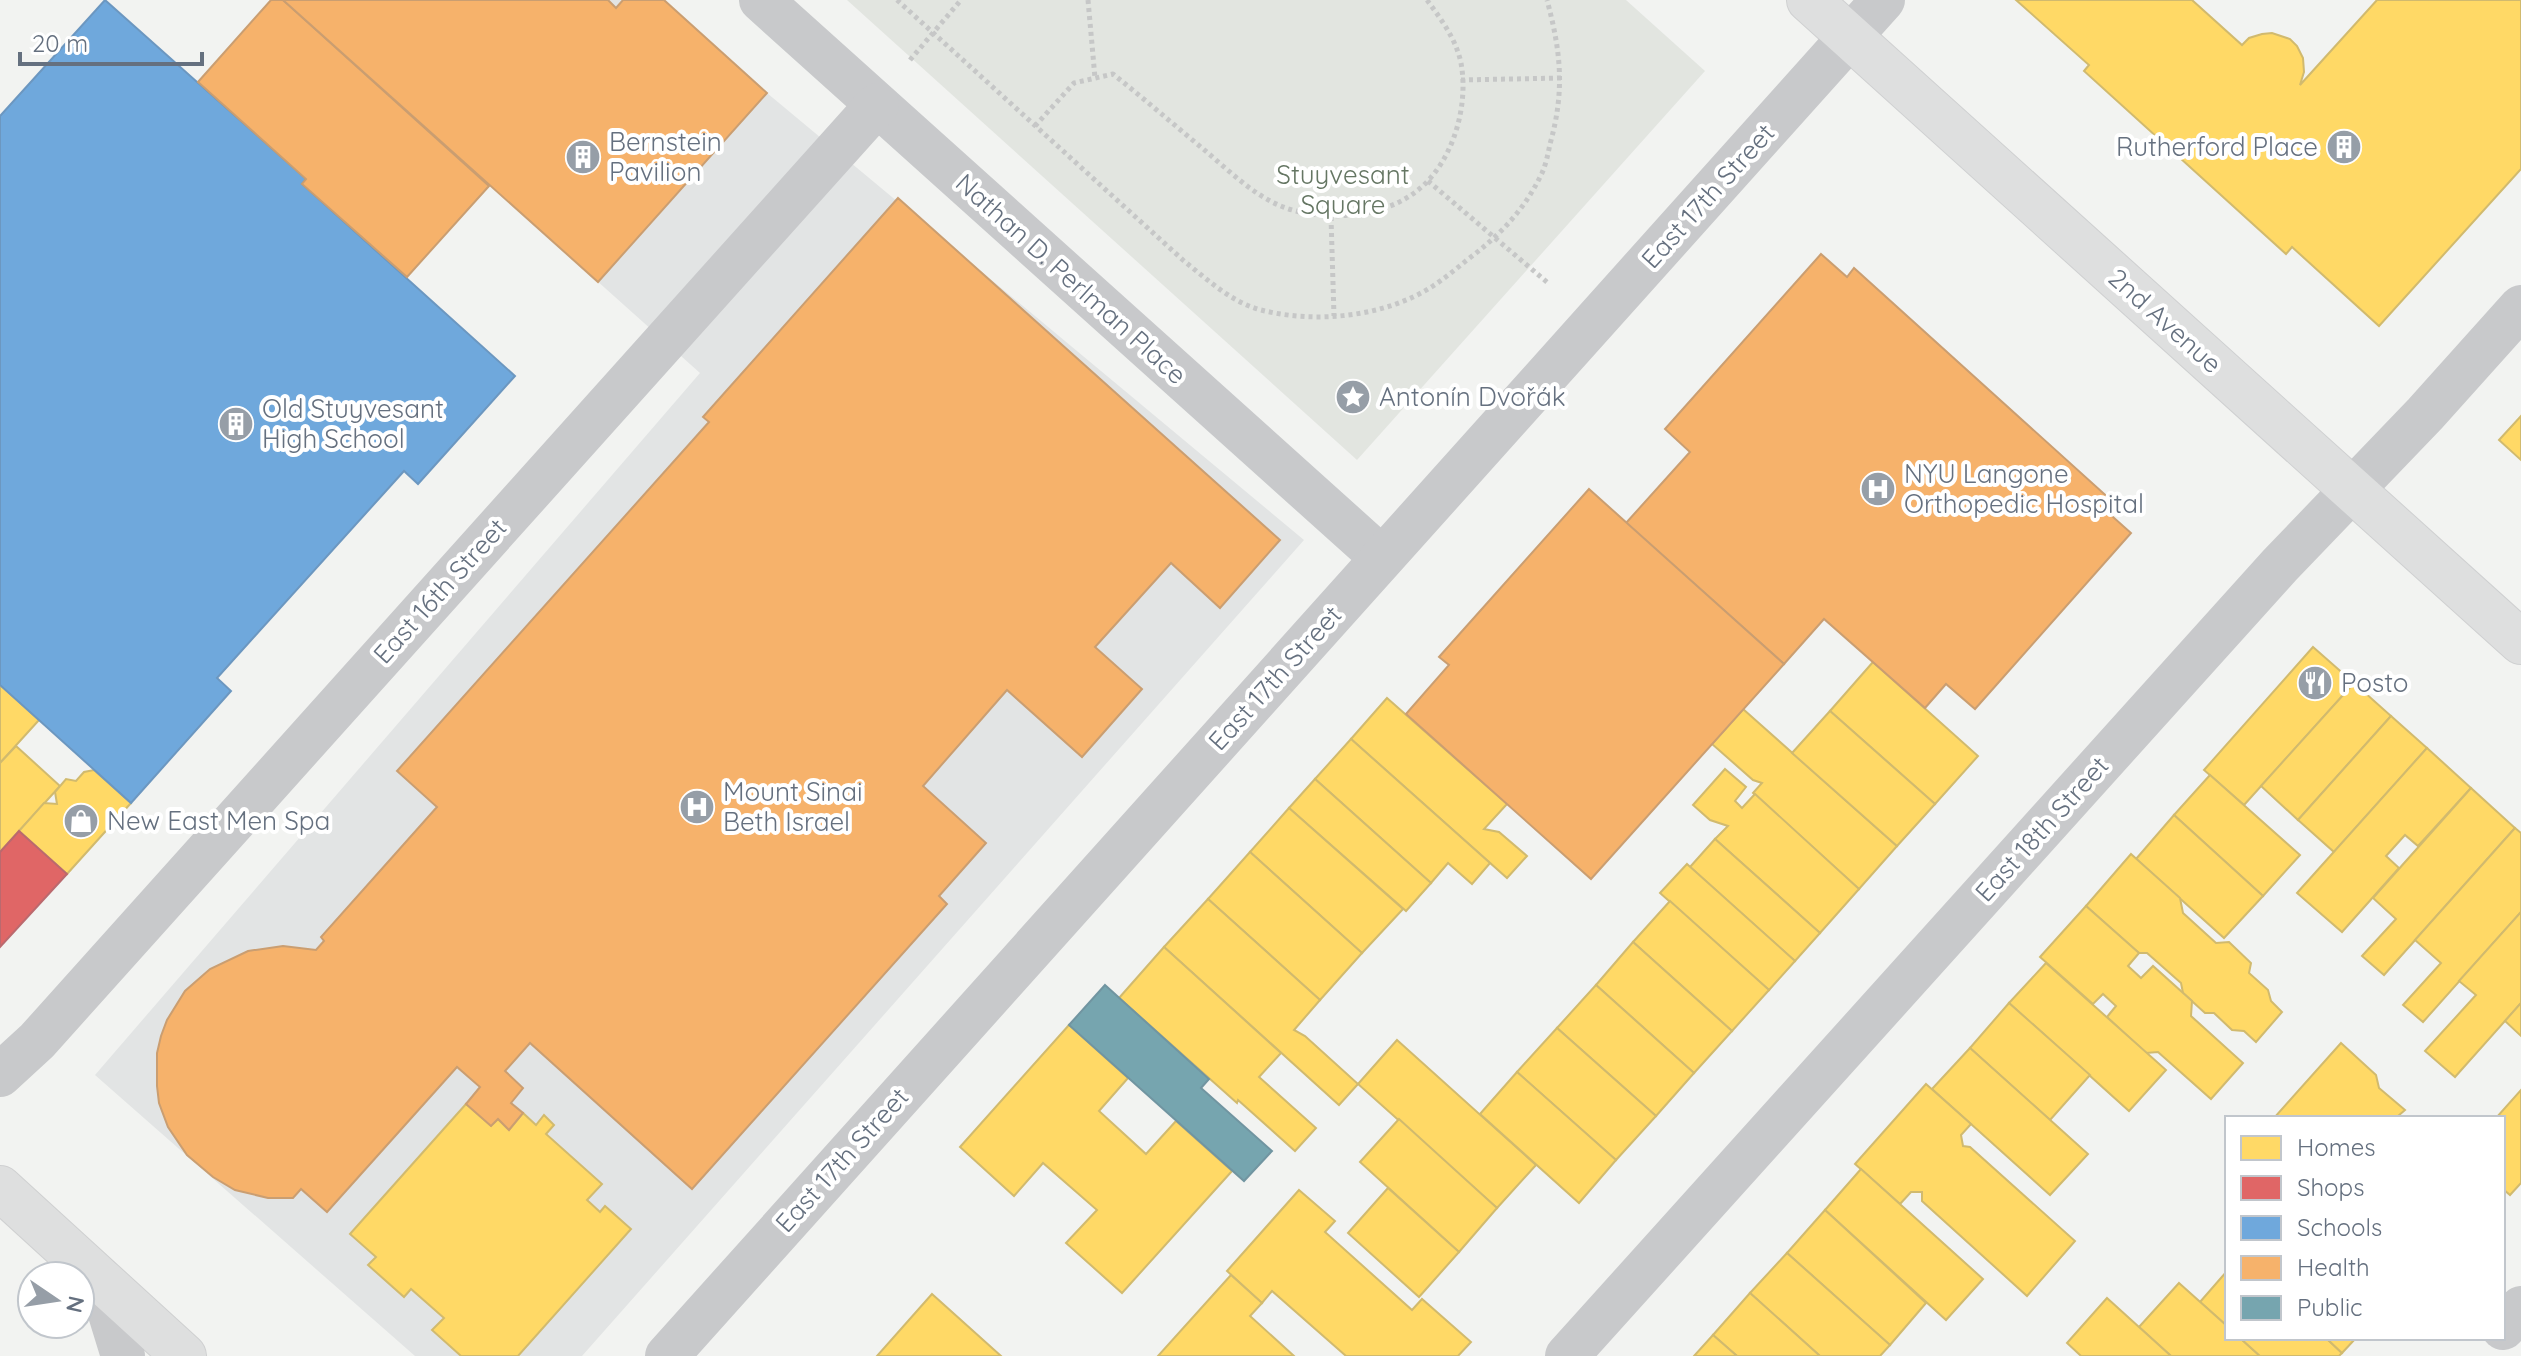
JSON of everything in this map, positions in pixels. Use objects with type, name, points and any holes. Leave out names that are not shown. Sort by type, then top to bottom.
[{"type":"main road","name":"2nd Avenue","points":[[1809,0],[2521,642]]},
{"type":"main road","points":[[0,1188],[184,1356]]},
{"type":"street","name":"Nathan D. Perlman Place","points":[[761,0],[1382,558]]},
{"type":"street","name":"East 17th Street","points":[[667,1356],[1883,0]]},
{"type":"street","name":"East 16th Street","points":[[0,1075],[37,1041],[877,105]]},
{"type":"street","name":"East 18th Street","points":[[1567,1356],[2258,588],[2425,414],[2521,307]]},
{"type":"street","points":[[99,1278],[123,1356]]},
{"type":"street","points":[[2505,1326],[2521,1308]]},
{"type":"street","points":[[2478,1356],[2492,1340]]},
{"type":"path","points":[[897,0],[1184,261],[1224,293],[1260,309],[1309,316],[1353,314],[1394,305],[1431,287],[1495,239],[1520,213],[1543,171],[1555,128],[1561,78],[1557,36],[1547,0]]},
{"type":"path","points":[[905,65],[961,0]]},
{"type":"path","points":[[1088,0],[1095,78]]},
{"type":"path","points":[[1035,126],[1074,83],[1113,74],[1263,198],[1295,211],[1331,217],[1394,205],[1428,181],[1457,132],[1462,97],[1461,63],[1448,29],[1427,0]]},
{"type":"path","points":[[1461,80],[1561,78]]},
{"type":"path","points":[[1428,181],[1548,283]]},
{"type":"path","points":[[1331,217],[1334,316]]},
{"type":"shaded area","name":"Mount Sinai Beth Israel","points":[[283,0],[664,0],[767,93],[1304,540],[582,1356],[415,1356],[95,1075],[700,373]]},
{"type":"green space","name":"Stuyvesant Square","points":[[847,0],[1626,0],[1705,71],[1357,460]]},
{"type":"building: Homes","name":"Rutherford Place","points":[[2016,0],[2192,0],[2242,45],[2249,38],[2262,34],[2272,33],[2290,39],[2303,58],[2304,72],[2300,85],[2377,0],[2521,0],[2521,169],[2379,326],[2292,247],[2286,254],[2084,71],[2089,65]]},
{"type":"building: Homes","points":[[2521,416],[2521,460],[2499,440]]},
{"type":"building: Homes","points":[[2313,647],[2354,683],[2244,805],[2204,770]]},
{"type":"building: Homes","points":[[1873,662],[1978,756],[1935,804],[1830,711]]},
{"type":"building: Homes","points":[[2354,683],[2391,716],[2298,820],[2261,786]]},
{"type":"building: Homes","points":[[0,685],[39,720],[0,763]]},
{"type":"building: Homes","points":[[1387,698],[1507,804],[1484,829],[1499,832],[1527,856],[1507,878],[1351,739]]},
{"type":"building: Homes","points":[[1743,709],[1897,846],[1859,889],[1753,793],[1762,783],[1753,780],[1712,744]]},
{"type":"building: Homes","points":[[1830,711],[1935,804],[1897,846],[1792,753]]},
{"type":"building: Homes","points":[[2391,716],[2427,748],[2334,852],[2298,820]]},
{"type":"building: Homes","points":[[1351,739],[1490,863],[1472,884],[1448,863],[1431,883],[1315,779]]},
{"type":"building: Homes","points":[[16,746],[60,786],[0,852],[0,763]]},
{"type":"building: Homes","points":[[2427,748],[2471,788],[2418,846],[2405,835],[2386,856],[2399,868],[2342,932],[2297,893]]},
{"type":"building: Homes","points":[[1725,769],[1746,787],[1735,801],[1742,808],[1755,794],[1859,889],[1820,933],[1715,839],[1728,826],[1710,820],[1693,805]]},
{"type":"building: Homes","points":[[94,770],[131,803],[67,874],[19,831],[44,803],[57,804],[55,792],[66,779],[76,781],[84,772]]},
{"type":"building: Homes","points":[[2210,775],[2300,855],[2263,896],[2174,815]]},
{"type":"building: Homes","points":[[1315,779],[1431,883],[1406,911],[1289,808]]},
{"type":"building: Homes","points":[[2471,788],[2515,828],[2384,975],[2362,956],[2396,919],[2373,898]]},
{"type":"building: Homes","points":[[1289,808],[1403,909],[1362,953],[1250,852]]},
{"type":"building: Homes","points":[[2174,815],[2263,896],[2224,938],[2136,859]]},
{"type":"building: Homes","points":[[2515,828],[2521,833],[2521,912],[2423,1022],[2403,1005],[2441,963],[2415,940]]},
{"type":"building: Homes","points":[[1715,839],[1820,933],[1795,961],[1690,867]]},
{"type":"building: Homes","points":[[1250,852],[1362,953],[1320,1000],[1208,899]]},
{"type":"building: Homes","points":[[2131,854],[2180,898],[2183,913],[2216,943],[2229,942],[2251,963],[2249,973],[2268,990],[2271,1001],[2282,1012],[2256,1042],[2244,1031],[2232,1030],[2214,1013],[2205,1013],[2183,993],[2181,983],[2147,953],[2139,953],[2086,906]]},
{"type":"building: Homes","points":[[1687,864],[1795,961],[1769,990],[1660,893]]},
{"type":"building: Homes","points":[[1208,899],[1320,1000],[1294,1030],[1305,1036],[1358,1084],[1339,1105],[1164,947]]},
{"type":"building: Homes","points":[[1670,901],[1769,990],[1732,1031],[1633,942]]},
{"type":"building: Homes","points":[[2086,906],[2139,953],[2128,966],[2141,978],[2153,966],[2192,1001],[2191,1016],[2243,1063],[2211,1099],[2158,1052],[2146,1053],[2107,1017],[2116,1006],[2103,994],[2093,1004],[2040,957]]},
{"type":"building: Homes","points":[[2521,912],[2521,1003],[2455,1077],[2425,1051],[2476,995],[2459,981]]},
{"type":"building: Homes","points":[[1633,942],[1732,1031],[1694,1073],[1596,985]]},
{"type":"building: Homes","points":[[1164,947],[1281,1053],[1259,1077],[1316,1128],[1295,1151],[1119,998]]},
{"type":"building: Homes","points":[[2046,963],[2166,1070],[2129,1111],[2009,1003]]},
{"type":"building: Homes","points":[[1596,985],[1694,1073],[1656,1116],[1557,1028]]},
{"type":"building: Homes","points":[[2009,1003],[2090,1075],[2050,1120],[1970,1048]]},
{"type":"building: Homes","points":[[2521,1003],[2521,1036],[2505,1021]]},
{"type":"building: Homes","points":[[1069,1025],[1128,1078],[1099,1111],[1146,1154],[1176,1121],[1232,1171],[1122,1293],[1066,1243],[1097,1210],[1043,1163],[1014,1196],[960,1147]]},
{"type":"building: Homes","points":[[1557,1028],[1656,1116],[1616,1160],[1517,1072]]},
{"type":"building: Homes","points":[[1397,1040],[1536,1165],[1497,1208],[1358,1084]]},
{"type":"building: Homes","points":[[2341,1043],[2376,1075],[2379,1088],[2405,1110],[2398,1116],[2276,1116]]},
{"type":"building: Homes","points":[[1970,1048],[2088,1154],[2050,1195],[1932,1089]]},
{"type":"building: Homes","points":[[1517,1072],[1616,1160],[1579,1203],[1480,1114]]},
{"type":"building: Homes","points":[[1926,1084],[1971,1124],[1961,1135],[1963,1146],[1970,1147],[2075,1241],[2027,1296],[1922,1201],[1922,1192],[1911,1192],[1900,1204],[1855,1164]]},
{"type":"building: Homes","points":[[2521,1090],[2521,1183],[2510,1195],[2505,1191],[2505,1116],[2498,1116]]},
{"type":"building: Homes","points":[[466,1104],[491,1126],[498,1119],[509,1130],[523,1113],[536,1125],[544,1115],[554,1125],[546,1134],[602,1184],[587,1200],[600,1212],[605,1206],[631,1229],[518,1356],[461,1356],[432,1330],[444,1318],[411,1289],[404,1297],[368,1265],[376,1257],[350,1234]]},
{"type":"building: Homes","points":[[1399,1119],[1497,1208],[1459,1252],[1360,1162]]},
{"type":"building: Homes","points":[[1861,1169],[1983,1279],[1946,1320],[1825,1210]]},
{"type":"building: Homes","points":[[1388,1188],[1459,1252],[1419,1297],[1348,1233]]},
{"type":"building: Homes","points":[[1299,1190],[1335,1221],[1325,1232],[1412,1310],[1422,1299],[1471,1342],[1458,1356],[1346,1356],[1272,1291],[1262,1303],[1227,1271]]},
{"type":"building: Homes","points":[[1825,1210],[1926,1303],[1890,1345],[1787,1253]]},
{"type":"building: Homes","points":[[1787,1253],[1890,1345],[1880,1356],[1820,1356],[1750,1293]]},
{"type":"building: Homes","points":[[2225,1273],[2225,1324],[2200,1302]]},
{"type":"building: Homes","points":[[1231,1275],[1262,1303],[1250,1316],[1294,1356],[1158,1356]]},
{"type":"building: Homes","points":[[2179,1283],[2225,1324],[2225,1340],[2242,1340],[2260,1356],[2171,1356],[2139,1327]]},
{"type":"building: Homes","points":[[1750,1293],[1820,1356],[1737,1356],[1713,1335]]},
{"type":"building: Homes","points":[[932,1294],[1001,1356],[877,1356]]},
{"type":"building: Homes","points":[[2107,1298],[2171,1356],[2081,1356],[2067,1343]]},
{"type":"building: Homes","points":[[1713,1335],[1737,1356],[1694,1356]]},
{"type":"building: Homes","points":[[2242,1340],[2328,1340],[2342,1353],[2339,1356],[2260,1356]]},
{"type":"building: Homes","points":[[2328,1340],[2354,1340],[2342,1353]]},
{"type":"building: Shops","points":[[19,831],[67,874],[0,947],[0,852]]},
{"type":"building: Schools","name":"Old Stuyvesant High School","points":[[105,0],[306,179],[302,184],[515,376],[418,484],[404,471],[217,678],[231,691],[131,803],[0,685],[0,116]]},
{"type":"building: Health","points":[[271,0],[283,0],[489,186],[407,277],[302,184],[306,179],[198,82]]},
{"type":"building: Health","name":"Bernstein Pavilion","points":[[283,0],[608,0],[616,8],[623,0],[664,0],[767,93],[598,282]]},
{"type":"building: Health","name":"Mount Sinai Beth Israel","points":[[898,198],[1280,540],[1220,608],[1171,563],[1095,647],[1142,689],[1082,757],[1007,690],[923,786],[986,843],[939,896],[947,904],[692,1189],[530,1043],[505,1071],[523,1088],[511,1103],[523,1113],[509,1130],[498,1119],[491,1126],[466,1104],[480,1087],[457,1067],[327,1212],[301,1189],[293,1198],[268,1198],[235,1190],[213,1177],[187,1155],[168,1127],[159,1103],[157,1053],[167,1020],[185,991],[210,969],[248,951],[283,946],[316,950],[324,941],[321,937],[437,807],[397,771],[709,422],[703,417]]},
{"type":"building: Health","name":"NYU Langone Orthopedic Hospital","points":[[1821,254],[1847,277],[1854,268],[2112,501],[2104,509],[2131,533],[1975,709],[1946,684],[1925,708],[1824,619],[1784,664],[1626,523],[1690,452],[1665,429]]},
{"type":"building: Health","points":[[1589,489],[1784,664],[1591,879],[1406,714],[1449,665],[1439,657]]},
{"type":"building: Public","points":[[1105,985],[1209,1079],[1201,1088],[1272,1151],[1244,1181],[1069,1025]]},
{"type":"place","name":"Rutherford Place","points":[[2344,147]]},
{"type":"place","name":"Bernstein Pavilion","points":[[583,157]]},
{"type":"place","name":"Antonín Dvořák","points":[[1353,397]]},
{"type":"place","name":"Old Stuyvesant High School","points":[[236,424]]},
{"type":"place","name":"NYU Langone Orthopedic Hospital","points":[[1878,489]]},
{"type":"place","name":"Posto","points":[[2315,683]]},
{"type":"place","name":"Mount Sinai Beth Israel","points":[[697,807]]},
{"type":"place","name":"New East Men Spa","points":[[81,821]]}]
